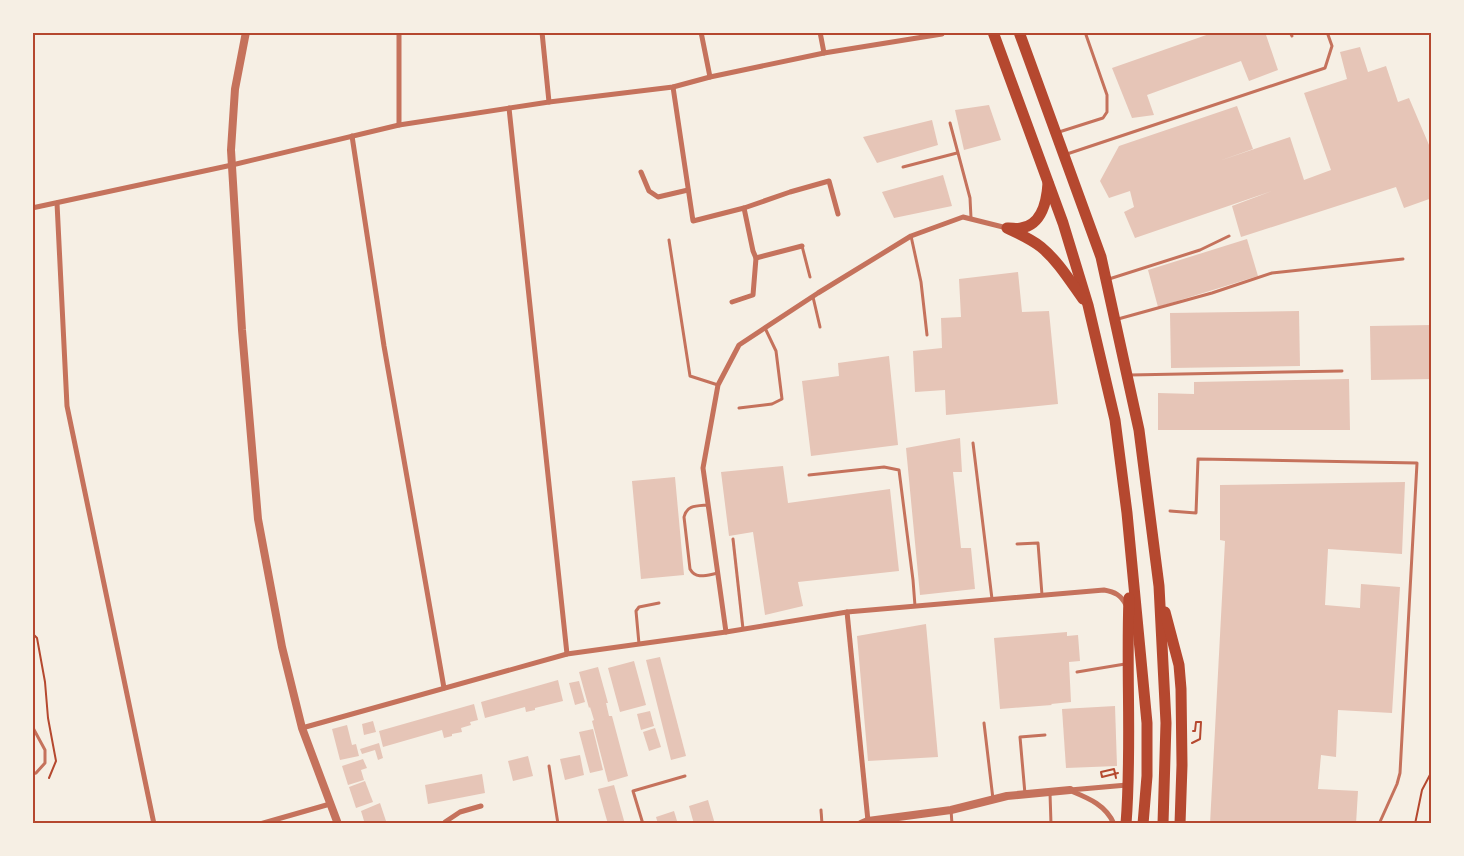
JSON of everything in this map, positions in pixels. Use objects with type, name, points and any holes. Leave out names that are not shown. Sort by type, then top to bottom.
[{"type":"highway","points":[[993,32],[1048,178],[1088,305],[1115,420],[1128,513],[1147,723],[1144,824]]},
{"type":"highway","points":[[1019,32],[1101,257],[1139,430],[1159,586],[1166,723],[1163,824]]},
{"type":"highway","points":[[1007,228],[1022,228],[1036,219],[1045,204],[1048,178]]},
{"type":"highway","points":[[1007,228],[1028,238],[1056,261],[1088,305]]},
{"type":"highway","points":[[1126,824],[1124,785],[1130,549]]},
{"type":"highway","points":[[1159,586],[1179,664],[1182,764],[1180,824]]},
{"type":"street","points":[[246,32],[235,89],[231,150],[242,330],[258,519],[282,647],[302,728],[338,824]]},
{"type":"street","points":[[399,32],[399,125]]},
{"type":"street","points":[[542,32],[549,102]]},
{"type":"street","points":[[701,32],[710,77]]},
{"type":"street","points":[[820,32],[824,54]]},
{"type":"street","points":[[32,208],[232,165],[399,125],[549,102],[673,87],[710,77],[824,54],[942,34]]},
{"type":"street","points":[[673,87],[693,221],[744,208],[829,181],[838,214]]},
{"type":"street","points":[[509,108],[567,654]]},
{"type":"street","points":[[352,136],[384,346],[444,688]]},
{"type":"street","points":[[641,172],[649,192],[658,197],[688,190]]},
{"type":"street","points":[[58,203],[68,406],[154,824]]},
{"type":"street","points":[[732,302],[753,295],[756,258],[744,208]]},
{"type":"street","points":[[726,632],[703,468],[718,385],[739,345],[813,296],[911,236],[963,217],[1007,228]]},
{"type":"street","points":[[756,258],[802,246]]},
{"type":"street","points":[[302,728],[567,654],[726,632],[847,612],[1104,590],[1114,591],[1122,598],[1128,610]]},
{"type":"street","points":[[847,612],[865,822],[950,810],[1007,796],[1124,785]]},
{"type":"street","points":[[1070,790],[1095,802],[1110,815],[1114,824]]},
{"type":"street","points":[[260,824],[330,804]]},
{"type":"street","points":[[445,824],[445,822],[460,812],[481,806]]},
{"type":"lane","points":[[1056,133],[1103,118],[1107,112],[1107,95],[1085,32]]},
{"type":"lane","points":[[1064,155],[1325,68],[1332,46],[1327,32]]},
{"type":"lane","points":[[950,123],[970,198],[971,219]]},
{"type":"lane","points":[[903,167],[957,152]]},
{"type":"lane","points":[[911,236],[921,282],[928,335]]},
{"type":"lane","points":[[1106,280],[1200,250],[1229,236]]},
{"type":"lane","points":[[669,240],[690,376],[718,385]]},
{"type":"lane","points":[[802,246],[810,277]]},
{"type":"lane","points":[[1115,320],[1212,294],[1272,273],[1403,260]]},
{"type":"lane","points":[[813,296],[820,327]]},
{"type":"lane","points":[[739,408],[772,404],[782,399],[776,351],[765,328]]},
{"type":"lane","points":[[1127,375],[1342,371]]},
{"type":"lane","points":[[973,443],[992,599]]},
{"type":"lane","points":[[1170,511],[1196,513],[1198,459],[1416,463],[1400,772],[1397,784],[1379,824]]},
{"type":"lane","points":[[809,475],[884,467],[899,470],[914,580],[915,606]]},
{"type":"lane","points":[[708,505],[689,507],[685,511],[684,517],[690,569],[692,574],[698,577],[718,573]]},
{"type":"lane","points":[[733,539],[743,629]]},
{"type":"lane","points":[[1018,544],[1038,543],[1042,595]]},
{"type":"lane","points":[[639,645],[636,611],[639,607],[659,603]]},
{"type":"lane","points":[[1077,672],[1128,663]]},
{"type":"lane","points":[[984,723],[993,799]]},
{"type":"lane","points":[[32,726],[45,750],[45,763],[36,773],[32,774]]},
{"type":"lane","points":[[1025,794],[1020,737],[1045,735]]},
{"type":"lane","points":[[549,766],[558,824]]},
{"type":"lane","points":[[643,824],[634,791],[685,776]]},
{"type":"lane","points":[[1050,792],[1051,824]]},
{"type":"lane","points":[[821,810],[822,824]]},
{"type":"lane","points":[[950,810],[952,824]]},
{"type":"path","points":[[32,633],[37,638],[42,664],[48,718],[56,762],[49,778]]},
{"type":"path","points":[[1195,728],[1196,722],[1201,722],[1200,736]]},
{"type":"path","points":[[1113,775],[1102,777],[1101,772],[1114,769],[1124,785]]},
{"type":"path","points":[[1415,824],[1422,790],[1432,770]]},
{"type":"building","points":[[1215,32],[1265,32],[1278,70],[1249,81],[1241,61],[1147,95],[1154,115],[1132,118],[1112,68]]},
{"type":"building","points":[[1360,47],[1368,72],[1386,66],[1398,102],[1409,98],[1432,152],[1432,198],[1404,208],[1396,187],[1241,237],[1232,206],[1272,191],[1135,238],[1124,212],[1134,207],[1130,191],[1109,198],[1100,181],[1119,146],[1237,106],[1253,149],[1219,161],[1290,137],[1304,180],[1331,170],[1304,93],[1347,79],[1340,52]]},
{"type":"building","points":[[989,105],[1001,140],[964,150],[955,110]]},
{"type":"building","points":[[932,120],[938,145],[877,163],[863,137]]},
{"type":"building","points":[[943,175],[952,206],[894,218],[882,192]]},
{"type":"building","points":[[1247,239],[1258,276],[1158,307],[1148,270]]},
{"type":"building","points":[[1018,272],[1022,312],[1049,311],[1058,404],[946,415],[945,390],[915,392],[913,351],[942,348],[941,318],[961,317],[959,279]]},
{"type":"building","points":[[1299,311],[1300,366],[1171,368],[1170,313]]},
{"type":"building","points":[[1432,325],[1432,379],[1371,380],[1370,326]]},
{"type":"building","points":[[889,356],[898,445],[811,456],[802,381],[839,376],[838,363]]},
{"type":"building","points":[[1349,379],[1350,430],[1158,430],[1158,393],[1194,394],[1194,382]]},
{"type":"building","points":[[960,438],[962,472],[953,472],[961,548],[971,548],[975,589],[920,595],[906,448]]},
{"type":"building","points":[[783,466],[788,503],[890,489],[899,571],[798,582],[803,606],[765,615],[753,532],[729,536],[721,472]]},
{"type":"building","points":[[675,477],[684,575],[641,579],[632,481]]},
{"type":"building","points":[[1405,482],[1402,554],[1328,549],[1325,605],[1360,608],[1361,584],[1400,587],[1392,713],[1338,710],[1336,757],[1321,755],[1318,789],[1358,791],[1356,824],[1210,824],[1225,541],[1220,540],[1220,485]]},
{"type":"building","points":[[926,624],[938,757],[868,761],[857,636]]},
{"type":"building","points":[[1067,632],[1067,636],[1078,635],[1080,661],[1069,662],[1071,702],[1000,709],[994,638]]},
{"type":"building","points":[[660,657],[686,756],[671,760],[646,660]]},
{"type":"building","points":[[634,661],[646,705],[620,712],[608,668]]},
{"type":"building","points":[[598,667],[608,703],[606,703],[609,716],[612,716],[628,776],[608,782],[592,721],[594,720],[579,672]]},
{"type":"building","points":[[558,680],[563,701],[526,712],[525,707],[485,718],[481,702]]},
{"type":"building","points":[[579,681],[585,702],[575,705],[569,683]]},
{"type":"building","points":[[474,704],[478,720],[470,722],[471,725],[461,728],[462,732],[444,738],[442,730],[383,747],[379,731]]},
{"type":"building","points":[[1115,706],[1117,766],[1066,768],[1062,709]]},
{"type":"building","points":[[650,711],[654,726],[641,730],[637,714]]},
{"type":"building","points":[[373,721],[376,732],[364,735],[362,724]]},
{"type":"building","points":[[347,725],[352,745],[356,744],[359,756],[340,760],[332,729]]},
{"type":"building","points":[[655,728],[661,747],[649,751],[643,732]]},
{"type":"building","points":[[593,729],[603,770],[590,773],[579,732]]},
{"type":"building","points":[[379,743],[383,758],[378,760],[375,750],[362,754],[360,749]]},
{"type":"building","points":[[580,755],[584,775],[565,780],[560,759]]},
{"type":"building","points":[[528,756],[533,776],[513,781],[508,761]]},
{"type":"building","points":[[363,759],[367,768],[361,770],[364,780],[348,785],[342,766]]},
{"type":"building","points":[[482,774],[485,793],[428,804],[425,785]]},
{"type":"building","points":[[365,781],[373,802],[356,808],[349,787]]},
{"type":"building","points":[[614,785],[625,824],[608,824],[598,789]]},
{"type":"building","points":[[708,800],[715,824],[694,824],[689,806]]},
{"type":"building","points":[[380,803],[387,824],[365,824],[361,811]]},
{"type":"building","points":[[674,811],[678,824],[658,824],[656,817]]}]
